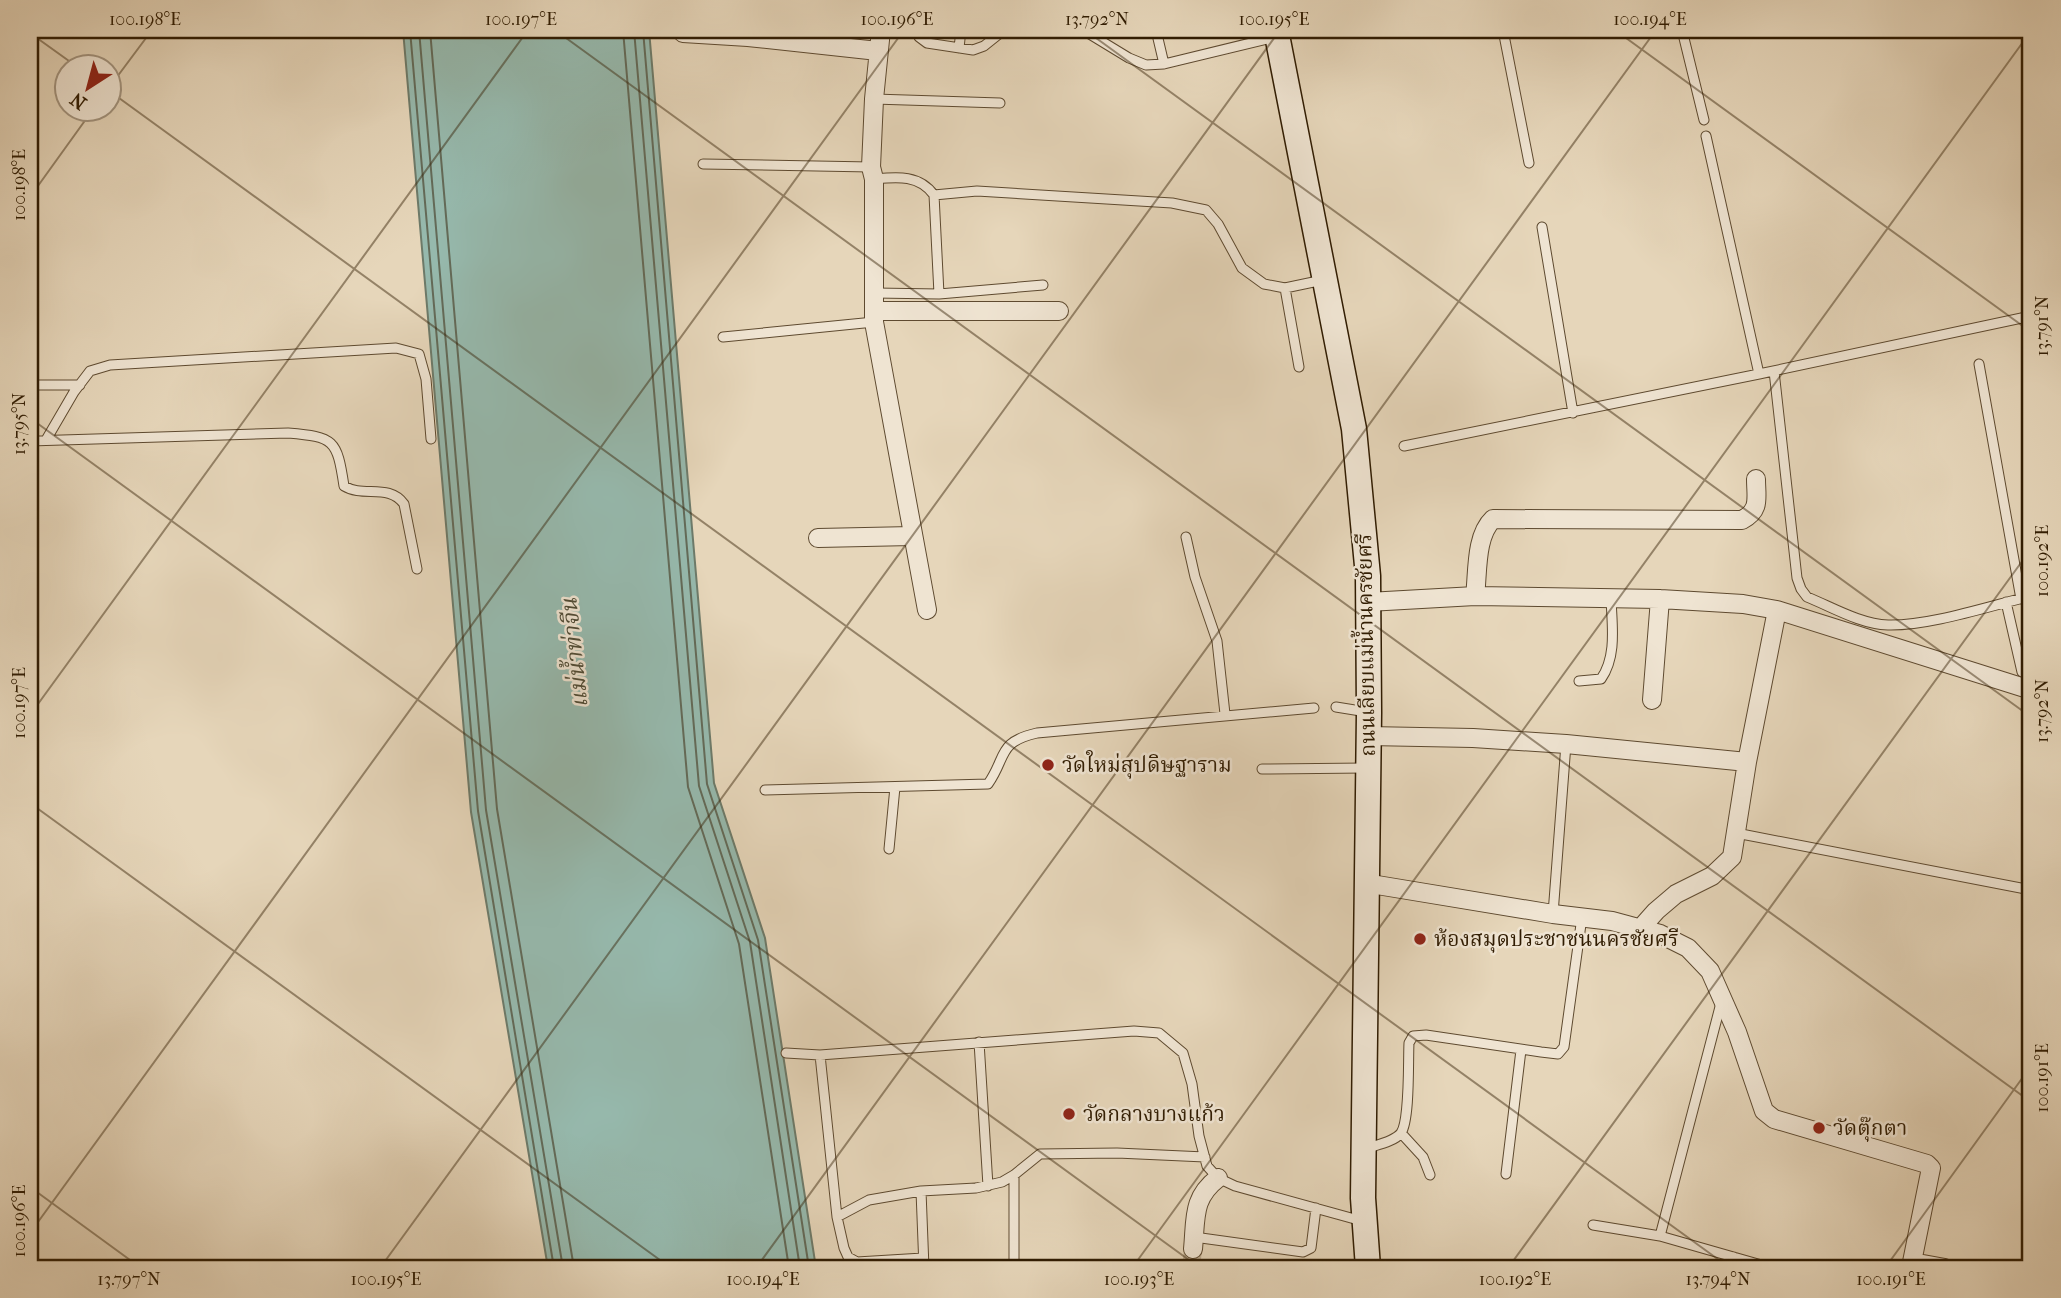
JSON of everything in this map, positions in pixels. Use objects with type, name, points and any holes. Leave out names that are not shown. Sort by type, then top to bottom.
[{"type":"main road","name":"ถนนเลียบแม่น้ำนครชัยศรี","points":[[1277,32],[1354,429],[1363,502],[1368,576],[1363,1149],[1368,1268]]},
{"type":"street","points":[[881,30],[874,99],[874,309],[927,610]]},
{"type":"street","points":[[683,33],[878,51]]},
{"type":"street","points":[[874,309],[1059,311]]},
{"type":"street","points":[[1475,596],[1482,535],[1493,519],[1742,520],[1752,515],[1756,508],[1756,479]]},
{"type":"street","points":[[817,538],[912,536]]},
{"type":"street","points":[[1368,603],[1475,596],[1660,599],[1743,604],[1777,610],[2031,690]]},
{"type":"street","points":[[1651,700],[1660,599]]},
{"type":"street","points":[[1640,929],[1676,894],[1712,876],[1732,857],[1747,762],[1777,610]]},
{"type":"street","points":[[1368,724],[1473,738],[1566,744],[1747,762]]},
{"type":"street","points":[[1366,883],[1612,921],[1660,934],[1688,948],[1710,971],[1737,1032],[1764,1111],[1774,1119],[1927,1164],[1931,1168],[1911,1265],[1945,1268]]},
{"type":"street","points":[[1194,1243],[1199,1197],[1205,1188],[1218,1178]]},
{"type":"lane","points":[[916,30],[919,37],[928,43],[972,50],[984,46],[1003,30]]},
{"type":"lane","points":[[960,48],[961,30]]},
{"type":"lane","points":[[1083,30],[1129,58],[1146,65],[1164,64],[1277,32],[1304,30]]},
{"type":"lane","points":[[1156,30],[1164,64]]},
{"type":"lane","points":[[1503,30],[1529,163]]},
{"type":"lane","points":[[1682,30],[1704,120]]},
{"type":"lane","points":[[874,99],[1000,103]]},
{"type":"lane","points":[[1706,136],[1759,374]]},
{"type":"lane","points":[[703,164],[873,173],[900,176],[926,185],[934,195],[939,294]]},
{"type":"lane","points":[[934,195],[977,191],[1172,203],[1206,210],[1242,268],[1264,284],[1285,288],[1325,279]]},
{"type":"lane","points":[[1542,227],[1573,413]]},
{"type":"lane","points":[[723,337],[939,294],[1044,285]]},
{"type":"lane","points":[[1285,288],[1299,367]]},
{"type":"lane","points":[[1405,446],[2031,316]]},
{"type":"lane","points":[[46,440],[90,371],[110,365],[396,348],[419,354],[426,379],[432,439]]},
{"type":"lane","points":[[1774,371],[1797,578],[1801,589],[1807,597],[1864,621],[1888,625],[1930,620],[2026,598],[1979,364]]},
{"type":"lane","points":[[30,385],[80,385]]},
{"type":"lane","points":[[30,441],[288,433],[316,435],[328,439],[340,456],[344,485],[353,491],[391,493],[404,504],[416,569]]},
{"type":"lane","points":[[1186,537],[1195,577],[1217,641],[1225,715]]},
{"type":"lane","points":[[1579,681],[1601,679],[1608,668],[1613,640],[1611,598]]},
{"type":"lane","points":[[2006,602],[2022,672]]},
{"type":"lane","points":[[765,790],[988,784],[995,775],[1003,751],[1019,737],[1037,733],[1314,708]]},
{"type":"lane","points":[[1336,708],[1368,724]]},
{"type":"lane","points":[[1553,914],[1566,744]]},
{"type":"lane","points":[[1262,769],[1367,768]]},
{"type":"lane","points":[[889,849],[895,787]]},
{"type":"lane","points":[[1736,834],[2031,890]]},
{"type":"lane","points":[[1363,1149],[1394,1139],[1401,1132],[1406,1118],[1409,1043],[1413,1036],[1426,1035],[1558,1054],[1564,1047],[1582,917]]},
{"type":"lane","points":[[1660,1236],[1722,998]]},
{"type":"lane","points":[[786,1053],[820,1055],[1134,1031],[1159,1033],[1184,1054],[1207,1166],[1218,1178],[1235,1186],[1364,1221]]},
{"type":"lane","points":[[979,1042],[988,1186]]},
{"type":"lane","points":[[1506,1174],[1521,1050]]},
{"type":"lane","points":[[820,1055],[837,1217],[848,1257],[857,1262],[923,1258]]},
{"type":"lane","points":[[1401,1132],[1423,1157],[1430,1175]]},
{"type":"lane","points":[[837,1217],[869,1200],[886,1195],[988,1186],[1014,1175],[1040,1154],[1117,1153],[1205,1157]]},
{"type":"lane","points":[[1014,1175],[1014,1268]]},
{"type":"lane","points":[[921,1191],[924,1268]]},
{"type":"lane","points":[[1194,1243],[1303,1252],[1311,1248],[1316,1208]]},
{"type":"lane","points":[[1593,1225],[1660,1236],[1772,1268]]},
{"type":"lane","points":[[1731,1268],[1734,1257]]},
{"type":"lane","points":[[2028,1268],[2031,1260]]},
{"type":"water","name":"แม่น้ำท่าจีน","points":[[403,30],[649,30],[714,783],[765,938],[816,1268],[548,1268],[471,812]]},
{"type":"tunnel","points":[[1191,1268],[1193,1249]]},
{"type":"place","name":"วัดใหม่สุปดิษฐาราม","points":[[1048,765]]},
{"type":"place","name":"ห้องสมุดประชาชนนครชัยศรี","points":[[1420,939]]},
{"type":"place","name":"วัดกลางบางแก้ว","points":[[1069,1114]]},
{"type":"place","name":"วัดตุ๊กตา","points":[[1819,1128]]}]
